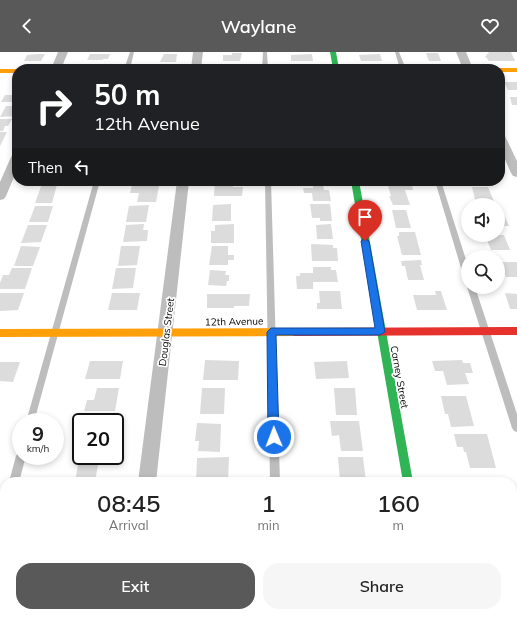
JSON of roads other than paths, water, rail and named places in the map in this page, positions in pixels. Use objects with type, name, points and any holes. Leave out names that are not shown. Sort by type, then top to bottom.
[{"type":"street","points":[[58,64],[63,52]]},
{"type":"street","points":[[197,64],[198,52]]},
{"type":"street","points":[[333,52],[335,64]]},
{"type":"street","points":[[461,52],[466,64]]},
{"type":"street","points":[[505,70],[517,70]]},
{"type":"street","points":[[0,71],[12,71]]},
{"type":"street","points":[[505,147],[517,173]]},
{"type":"street","points":[[0,196],[12,168]]},
{"type":"street","name":"Douglas Street","points":[[148,477],[182,186]]},
{"type":"street","name":"Carney Street","points":[[356,186],[380,332],[407,477]]},
{"type":"street","name":"12th Avenue","points":[[0,333],[55,334],[517,331]]},
{"type":"lane","points":[[128,64],[132,52]]},
{"type":"lane","points":[[265,52],[265,64]]},
{"type":"lane","points":[[397,52],[401,64]]},
{"type":"lane","points":[[33,413],[95,186]]},
{"type":"lane","points":[[268,186],[275,477]]},
{"type":"lane","points":[[440,186],[461,255]]},
{"type":"lane","points":[[473,294],[517,428]]},
{"type":"lane","points":[[15,477],[19,465]]}]
